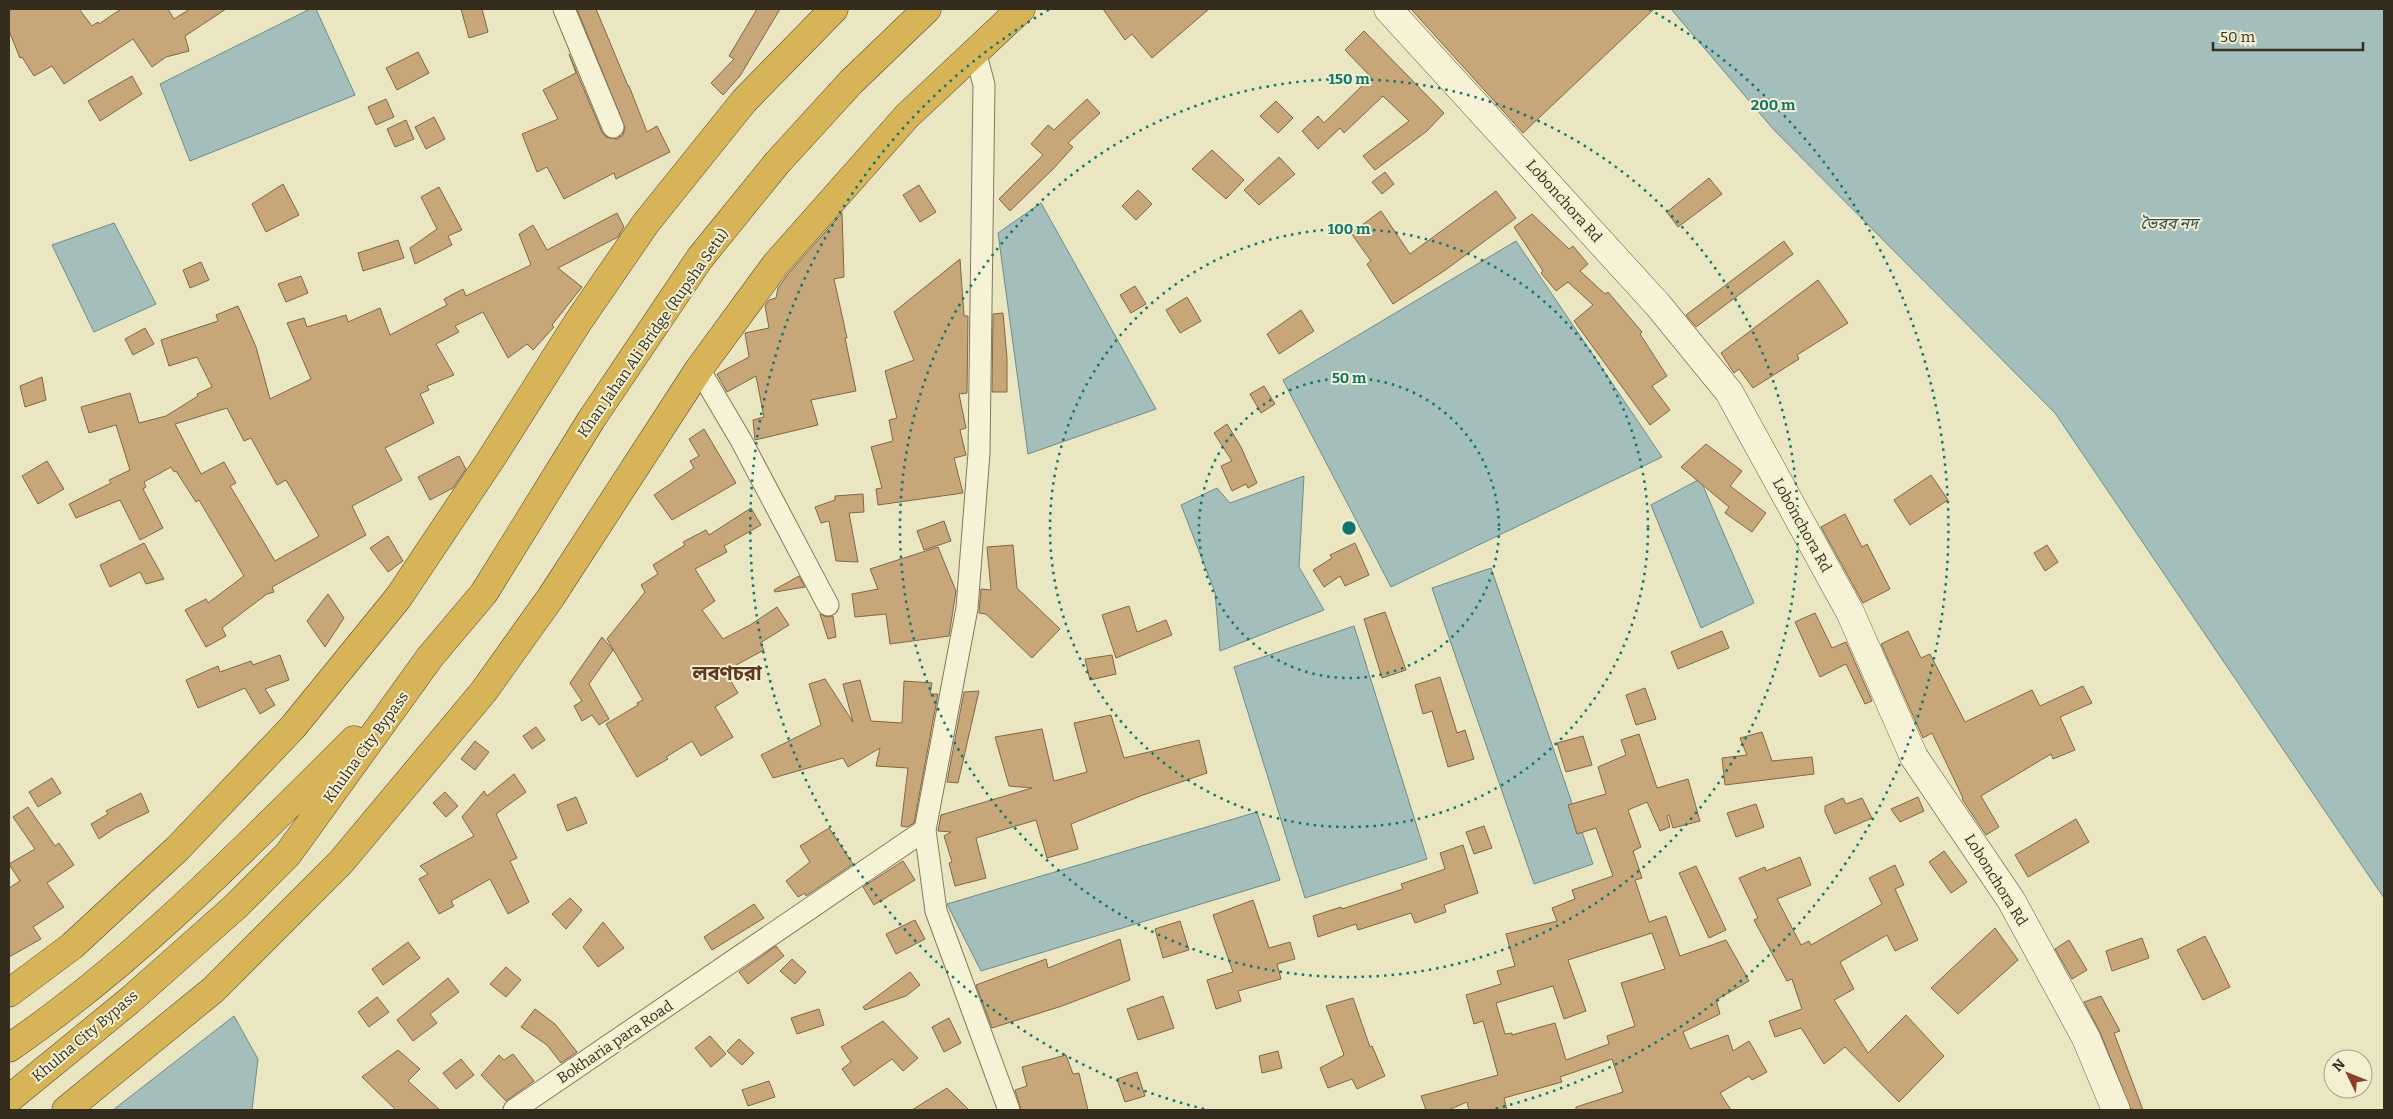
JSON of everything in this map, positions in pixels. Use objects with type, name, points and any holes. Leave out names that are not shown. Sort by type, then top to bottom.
[{"type":"highway","points":[[9,994],[72,946],[170,855],[293,727],[398,598],[491,459],[578,322],[646,223],[744,100],[834,9]]},
{"type":"highway","name":"Khan Jahan Ali Bridge (Rupsha Setu)","points":[[413,683],[430,657],[484,593],[591,420],[700,258],[777,164],[851,82],[927,9]]},
{"type":"highway","points":[[66,1110],[213,990],[341,862],[484,691],[551,597],[699,369],[776,264],[907,116],[1021,9]]},
{"type":"highway","name":"Khulna City Bypass","points":[[9,1048],[117,966],[239,854],[413,683]]},
{"type":"highway","name":"Khulna City Bypass","points":[[9,1100],[129,1001],[236,907],[288,854],[413,683]]},
{"type":"street","points":[[564,9],[613,127]]},
{"type":"street","name":"Lobonchora Rd","points":[[1388,9],[1658,305],[1730,392],[1850,612],[1914,757],[2011,900],[2086,1038],[2116,1110]]},
{"type":"street","points":[[976,51],[984,85],[979,453],[967,608],[925,830],[936,911],[1009,1110]]},
{"type":"street","points":[[699,369],[742,442],[828,605]]},
{"type":"street","name":"Bokharia para Road","points":[[514,1110],[925,830]]},
{"type":"water","points":[[310,9],[316,9],[355,95],[190,161],[160,84]]},
{"type":"water","name":"ভৈরব নদ","points":[[1671,9],[2384,9],[2384,898],[2055,413],[1774,130]]},
{"type":"water","points":[[1041,203],[1156,409],[1028,454],[998,233]]},
{"type":"water","points":[[114,223],[156,304],[94,332],[52,245]]},
{"type":"water","points":[[1516,241],[1662,457],[1391,587],[1283,380]]},
{"type":"water","points":[[1304,476],[1299,567],[1324,610],[1220,651],[1215,592],[1181,505],[1217,488],[1230,503]]},
{"type":"water","points":[[1700,479],[1754,603],[1701,628],[1651,505]]},
{"type":"water","points":[[1491,568],[1593,864],[1534,884],[1432,588]]},
{"type":"water","points":[[1354,626],[1427,859],[1305,898],[1234,667]]},
{"type":"water","points":[[1257,812],[1280,880],[981,971],[947,904]]},
{"type":"water","points":[[234,1016],[258,1059],[252,1110],[113,1110]]},
{"type":"building","points":[[9,9],[79,9],[92,26],[98,22],[99,24],[121,9],[168,9],[174,19],[190,9],[226,9],[185,36],[189,51],[166,57],[152,67],[133,39],[64,84],[52,66],[34,76],[22,57],[20,58],[9,31]]},
{"type":"building","points":[[461,9],[482,9],[488,32],[469,38]]},
{"type":"building","points":[[577,9],[596,9],[647,132],[657,126],[670,152],[616,179],[614,173],[564,199],[547,167],[537,172],[522,134],[558,119],[543,90],[576,73],[569,54],[602,132],[606,137],[617,139],[623,135],[625,128]]},
{"type":"building","points":[[757,9],[780,9],[740,76],[723,95],[711,83],[734,59],[729,56]]},
{"type":"building","points":[[1103,9],[1209,9],[1152,58],[1132,34],[1125,40]]},
{"type":"building","points":[[1411,9],[1654,9],[1523,133]]},
{"type":"building","points":[[1364,31],[1444,113],[1427,131],[1375,170],[1363,156],[1409,121],[1383,96],[1344,133],[1340,128],[1318,149],[1302,131],[1318,116],[1324,123],[1371,77],[1345,50]]},
{"type":"building","points":[[418,52],[429,73],[397,90],[386,68]]},
{"type":"building","points":[[132,76],[142,94],[100,121],[88,101]]},
{"type":"building","points":[[386,99],[394,117],[376,125],[368,107]]},
{"type":"building","points":[[1087,99],[1100,113],[1068,143],[1073,147],[1054,168],[1010,211],[999,199],[1043,155],[1031,144],[1048,125],[1054,130]]},
{"type":"building","points":[[1276,101],[1293,118],[1278,133],[1260,116]]},
{"type":"building","points":[[434,117],[445,139],[426,149],[415,127]]},
{"type":"building","points":[[406,120],[414,139],[395,147],[387,129]]},
{"type":"building","points":[[1212,150],[1244,180],[1226,199],[1192,169]]},
{"type":"building","points":[[1279,157],[1295,174],[1259,205],[1244,190]]},
{"type":"building","points":[[1385,172],[1394,184],[1382,194],[1372,182]]},
{"type":"building","points":[[1709,178],[1722,194],[1678,227],[1667,212]]},
{"type":"building","points":[[283,184],[299,215],[266,232],[252,204]]},
{"type":"building","points":[[919,185],[936,212],[920,222],[903,195]]},
{"type":"building","points":[[439,187],[462,230],[448,236],[452,245],[415,264],[410,248],[437,229],[421,197]]},
{"type":"building","points":[[1138,190],[1152,204],[1136,220],[1122,206]]},
{"type":"building","points":[[1496,191],[1516,218],[1444,271],[1393,304],[1367,264],[1371,261],[1351,233],[1381,211],[1410,254]]},
{"type":"building","points":[[617,213],[624,227],[618,237],[558,268],[582,287],[552,325],[554,327],[533,350],[527,344],[508,358],[483,312],[455,326],[459,332],[436,344],[454,375],[427,386],[429,390],[420,394],[434,423],[385,448],[402,480],[352,506],[366,535],[272,587],[274,592],[267,594],[222,628],[226,636],[206,647],[185,610],[206,599],[208,603],[244,576],[199,500],[196,502],[176,471],[174,472],[171,467],[144,482],[146,487],[143,489],[163,528],[140,540],[120,500],[76,518],[69,504],[111,483],[109,480],[130,470],[116,425],[89,433],[81,407],[130,393],[139,423],[166,416],[198,396],[197,394],[212,387],[197,357],[169,366],[161,340],[218,321],[216,315],[238,306],[256,347],[270,399],[311,379],[287,323],[304,318],[307,327],[346,315],[348,322],[380,308],[390,335],[447,305],[444,299],[463,289],[466,296],[531,265],[519,234],[533,225],[547,250]],"holes":[[[227,408],[244,441],[251,438],[277,485],[286,480],[319,536],[275,561],[230,486],[236,483],[224,462],[201,474],[175,424]]]},
{"type":"building","points":[[842,213],[844,277],[834,279],[856,391],[811,400],[818,425],[755,440],[753,420],[764,417],[756,376],[727,392],[717,374],[749,357],[745,333],[769,328],[765,306],[769,300],[776,298],[778,288],[788,274]]},
{"type":"building","points":[[1532,214],[1569,249],[1573,246],[1588,264],[1580,271],[1605,294],[1608,292],[1642,332],[1640,334],[1667,376],[1652,386],[1670,410],[1650,425],[1574,321],[1593,305],[1568,282],[1556,291],[1541,273],[1543,271],[1514,227]]},
{"type":"building","points":[[398,240],[404,258],[363,271],[358,253]]},
{"type":"building","points":[[1784,241],[1793,254],[1696,327],[1686,315]]},
{"type":"building","points":[[960,259],[964,316],[968,316],[967,393],[959,394],[966,428],[960,430],[966,455],[954,458],[963,493],[878,505],[876,489],[882,488],[871,447],[893,441],[889,420],[897,418],[885,371],[914,360],[894,312]]},
{"type":"building","points":[[201,262],[209,280],[190,288],[183,270]]},
{"type":"building","points":[[301,276],[308,293],[286,302],[278,284]]},
{"type":"building","points":[[1818,280],[1848,323],[1797,355],[1799,359],[1753,388],[1739,369],[1734,373],[1721,353]]},
{"type":"building","points":[[1135,286],[1146,304],[1131,313],[1120,295]]},
{"type":"building","points":[[1187,297],[1201,321],[1180,333],[1166,310]]},
{"type":"building","points":[[1301,310],[1314,331],[1279,354],[1267,334]]},
{"type":"building","points":[[1003,313],[1007,358],[1007,392],[992,392],[993,314]]},
{"type":"building","points":[[145,328],[154,344],[133,355],[125,339]]},
{"type":"building","points":[[42,377],[46,400],[25,407],[20,386]]},
{"type":"building","points":[[1264,386],[1275,404],[1261,413],[1250,394]]},
{"type":"building","points":[[1227,424],[1241,447],[1257,483],[1248,488],[1246,484],[1232,491],[1221,466],[1232,461],[1214,433]]},
{"type":"building","points":[[704,429],[736,483],[672,520],[654,495],[694,468],[690,461],[699,456],[689,439]]},
{"type":"building","points":[[1706,444],[1742,471],[1730,486],[1766,513],[1752,532],[1725,513],[1729,507],[1681,467]]},
{"type":"building","points":[[459,456],[466,469],[453,488],[430,500],[418,477]]},
{"type":"building","points":[[47,461],[64,489],[38,504],[22,476]]},
{"type":"building","points":[[1931,475],[1948,500],[1910,525],[1894,500]]},
{"type":"building","points":[[863,494],[864,512],[849,513],[858,562],[836,561],[829,521],[821,523],[815,507],[835,500],[835,496]]},
{"type":"building","points":[[751,508],[761,525],[724,546],[727,552],[695,569],[715,601],[702,610],[723,639],[750,625],[777,607],[789,625],[760,643],[764,650],[727,670],[726,673],[738,693],[715,707],[733,737],[701,756],[692,741],[666,757],[668,759],[637,777],[606,724],[643,700],[607,639],[645,592],[641,585],[658,574],[653,565],[685,545],[683,542],[706,530],[709,535]]},
{"type":"building","points":[[1845,514],[1862,547],[1867,544],[1890,589],[1863,603],[1821,527]]},
{"type":"building","points":[[944,521],[951,541],[924,550],[917,531]]},
{"type":"building","points":[[388,536],[403,561],[388,572],[370,548]]},
{"type":"building","points":[[144,543],[164,579],[146,584],[140,572],[110,587],[100,565]]},
{"type":"building","points":[[1355,543],[1369,575],[1345,586],[1340,576],[1324,587],[1313,570],[1332,558],[1330,555]]},
{"type":"building","points":[[1013,545],[1017,588],[1060,629],[1032,658],[986,614],[979,613],[981,589],[991,590],[987,547]]},
{"type":"building","points":[[2047,545],[2058,562],[2045,571],[2034,553]]},
{"type":"building","points":[[938,547],[956,591],[949,636],[890,644],[886,614],[855,617],[852,594],[878,589],[870,569]]},
{"type":"building","points":[[799,576],[805,587],[775,592],[774,590]]},
{"type":"building","points":[[328,594],[344,618],[325,647],[307,621]]},
{"type":"building","points":[[1129,606],[1137,632],[1166,620],[1172,635],[1116,658],[1102,615]]},
{"type":"building","points":[[1385,612],[1406,670],[1382,678],[1364,619]]},
{"type":"building","points":[[1815,613],[1832,648],[1846,642],[1872,701],[1865,704],[1846,664],[1820,677],[1795,622]]},
{"type":"building","points":[[820,614],[827,617],[833,616],[836,637],[828,639]]},
{"type":"building","points":[[1722,631],[1729,648],[1678,669],[1671,652]]},
{"type":"building","points":[[1908,631],[1921,658],[1930,654],[1965,722],[2032,690],[2040,706],[2083,686],[2092,703],[2060,717],[2075,750],[2053,759],[2051,754],[1981,796],[1999,827],[1986,835],[1962,799],[1932,733],[1923,738],[1881,644]]},
{"type":"building","points":[[602,637],[613,650],[589,684],[609,719],[599,725],[592,715],[582,721],[574,706],[582,701],[570,683]]},
{"type":"building","points":[[280,655],[289,680],[265,689],[275,705],[260,714],[245,688],[198,708],[186,680],[218,666],[220,672],[251,661],[253,665]]},
{"type":"building","points":[[1112,655],[1116,674],[1090,680],[1085,659]]},
{"type":"building","points":[[1440,677],[1457,733],[1465,730],[1474,759],[1448,767],[1432,711],[1423,714],[1415,685]]},
{"type":"building","points":[[825,679],[853,722],[843,684],[860,680],[871,721],[902,723],[904,681],[932,683],[930,694],[938,694],[914,823],[907,827],[901,826],[908,768],[876,766],[880,748],[848,767],[843,758],[773,778],[761,755],[821,725],[809,684]]},
{"type":"building","points":[[1645,688],[1656,719],[1636,725],[1626,695]]},
{"type":"building","points":[[979,691],[958,783],[947,782],[964,692]]},
{"type":"building","points":[[1111,715],[1124,758],[1199,740],[1207,773],[1143,795],[1071,824],[1078,849],[1047,858],[1036,820],[976,838],[986,878],[955,886],[949,863],[952,862],[944,836],[951,832],[938,831],[941,815],[1032,788],[1009,786],[995,737],[1042,729],[1054,781],[1087,772],[1074,723]]},
{"type":"building","points":[[536,727],[545,740],[532,749],[523,736]]},
{"type":"building","points":[[1762,732],[1772,761],[1812,757],[1814,774],[1725,785],[1722,758],[1747,755],[1740,738]]},
{"type":"building","points":[[1639,734],[1657,788],[1688,779],[1700,821],[1673,828],[1669,815],[1667,816],[1670,827],[1660,831],[1647,802],[1628,810],[1641,847],[1633,851],[1642,878],[1635,880],[1649,922],[1666,916],[1680,956],[1726,940],[1749,981],[1716,1000],[1720,1014],[1683,1032],[1690,1049],[1728,1035],[1733,1051],[1749,1041],[1767,1072],[1752,1080],[1749,1076],[1720,1093],[1731,1110],[1576,1110],[1576,1107],[1623,1092],[1612,1059],[1560,1077],[1562,1082],[1504,1098],[1507,1110],[1469,1110],[1467,1102],[1448,1110],[1426,1110],[1421,1096],[1498,1075],[1483,1021],[1474,1024],[1466,995],[1501,984],[1497,971],[1515,966],[1506,934],[1557,921],[1552,908],[1575,899],[1572,890],[1613,876],[1596,828],[1577,834],[1568,805],[1606,794],[1598,767],[1626,755],[1621,740]],"holes":[[[1652,933],[1665,969],[1621,983],[1635,1026],[1607,1036],[1609,1044],[1566,1060],[1555,1023],[1512,1035],[1512,1033],[1505,1034],[1496,1003],[1553,986],[1564,1019],[1586,1011],[1568,960]]]},
{"type":"building","points":[[1583,736],[1592,765],[1566,772],[1557,743]]},
{"type":"building","points":[[475,741],[489,752],[475,770],[461,759]]},
{"type":"building","points":[[514,774],[526,792],[496,814],[517,858],[510,861],[529,902],[508,914],[490,879],[451,901],[454,906],[439,914],[419,879],[428,874],[420,866],[474,836],[462,817],[484,791],[487,796]]},
{"type":"building","points":[[52,778],[61,793],[38,807],[29,792]]},
{"type":"building","points":[[445,792],[458,806],[446,817],[433,803]]},
{"type":"building","points":[[141,793],[149,812],[115,828],[99,839],[91,824],[108,814],[106,811]]},
{"type":"building","points":[[576,797],[587,823],[567,831],[557,805]]},
{"type":"building","points":[[1918,797],[1924,811],[1900,822],[1891,809]]},
{"type":"building","points":[[1843,798],[1846,804],[1862,798],[1872,818],[1835,834],[1825,812],[1825,806]]},
{"type":"building","points":[[1756,804],[1764,827],[1736,837],[1727,813]]},
{"type":"building","points":[[28,807],[55,846],[59,843],[74,865],[47,883],[64,907],[33,927],[41,939],[9,957],[9,888],[20,881],[9,864],[35,849],[13,817]]},
{"type":"building","points":[[2076,819],[2089,842],[2028,877],[2015,855]]},
{"type":"building","points":[[1484,826],[1492,848],[1474,854],[1466,832]]},
{"type":"building","points":[[829,828],[853,864],[806,896],[805,893],[798,897],[786,881],[810,862],[800,846]]},
{"type":"building","points":[[1463,845],[1478,893],[1444,905],[1446,912],[1415,923],[1411,913],[1358,930],[1356,924],[1318,937],[1313,916],[1341,907],[1342,909],[1403,889],[1401,884],[1445,869],[1440,853]]},
{"type":"building","points":[[1944,851],[1967,882],[1951,893],[1929,862]]},
{"type":"building","points":[[1800,857],[1811,885],[1777,899],[1801,945],[1809,941],[1811,945],[1882,904],[1869,878],[1895,865],[1904,885],[1895,889],[1918,940],[1895,951],[1887,935],[1840,962],[1854,989],[1834,1000],[1868,1053],[1906,1015],[1944,1056],[1899,1102],[1845,1047],[1824,1064],[1801,1028],[1775,1037],[1769,1021],[1802,1009],[1792,979],[1787,981],[1754,920],[1758,918],[1739,878],[1765,867],[1766,871]]},
{"type":"building","points":[[903,861],[915,880],[874,905],[863,887]]},
{"type":"building","points":[[1696,866],[1726,930],[1709,938],[1679,873]]},
{"type":"building","points":[[570,898],[582,910],[566,929],[552,914]]},
{"type":"building","points":[[1253,900],[1269,948],[1290,942],[1295,959],[1277,964],[1281,979],[1238,991],[1241,1001],[1216,1009],[1207,980],[1233,972],[1213,915]]},
{"type":"building","points":[[754,904],[764,918],[712,950],[704,937]]},
{"type":"building","points":[[915,920],[925,939],[896,954],[886,934]]},
{"type":"building","points":[[1180,921],[1189,950],[1163,958],[1155,929]]},
{"type":"building","points":[[603,922],[624,948],[598,967],[583,947]]},
{"type":"building","points":[[1995,928],[2018,960],[1958,1014],[1931,988]]},
{"type":"building","points":[[2205,936],[2230,987],[2203,1000],[2177,950]]},
{"type":"building","points":[[2142,938],[2149,958],[2112,971],[2106,951]]},
{"type":"building","points":[[1120,939],[1130,980],[1062,1006],[992,1028],[976,985],[1046,959],[1048,968]]},
{"type":"building","points":[[2069,940],[2087,970],[2072,979],[2055,949]]},
{"type":"building","points":[[408,942],[420,958],[383,985],[372,969]]},
{"type":"building","points":[[776,946],[784,956],[748,984],[739,972]]},
{"type":"building","points":[[792,959],[806,972],[795,984],[780,971]]},
{"type":"building","points":[[506,967],[521,980],[506,997],[490,984]]},
{"type":"building","points":[[910,972],[920,985],[906,996],[865,1010],[863,1007]]},
{"type":"building","points":[[448,978],[459,992],[430,1014],[437,1023],[413,1041],[397,1020]]},
{"type":"building","points":[[1163,996],[1174,1028],[1138,1040],[1127,1009]]},
{"type":"building","points":[[2101,996],[2120,1031],[2114,1033],[2143,1110],[2131,1110],[2100,1032],[2084,1002]]},
{"type":"building","points":[[377,997],[389,1012],[369,1027],[358,1012]]},
{"type":"building","points":[[1353,998],[1370,1047],[1372,1046],[1385,1076],[1357,1089],[1352,1079],[1328,1088],[1320,1068],[1344,1055],[1326,1006]]},
{"type":"building","points":[[535,1009],[555,1024],[577,1052],[561,1063],[547,1045],[521,1027]]},
{"type":"building","points":[[819,1009],[824,1025],[797,1034],[791,1018]]},
{"type":"building","points":[[949,1018],[961,1043],[944,1052],[932,1027]]},
{"type":"building","points":[[883,1021],[918,1058],[903,1071],[892,1059],[854,1086],[842,1069],[851,1062],[841,1047]]},
{"type":"building","points":[[710,1036],[726,1054],[711,1067],[695,1048]]},
{"type":"building","points":[[739,1039],[754,1053],[742,1065],[727,1051]]},
{"type":"building","points":[[398,1050],[420,1069],[408,1081],[440,1110],[396,1110],[362,1077]]},
{"type":"building","points":[[1278,1051],[1282,1068],[1262,1073],[1259,1056]]},
{"type":"building","points":[[513,1054],[534,1081],[506,1101],[481,1075],[499,1055],[504,1060]]},
{"type":"building","points":[[1066,1055],[1073,1074],[1079,1073],[1088,1110],[1021,1110],[1015,1090],[1027,1086],[1022,1067]]},
{"type":"building","points":[[461,1059],[474,1075],[456,1089],[443,1073]]},
{"type":"building","points":[[1137,1072],[1145,1096],[1125,1102],[1117,1079]]},
{"type":"building","points":[[769,1081],[775,1097],[748,1106],[742,1090]]},
{"type":"building","points":[[947,1088],[969,1110],[912,1110]]},
{"type":"district","name":"লবণচরা","points":[[727,673]]}]
